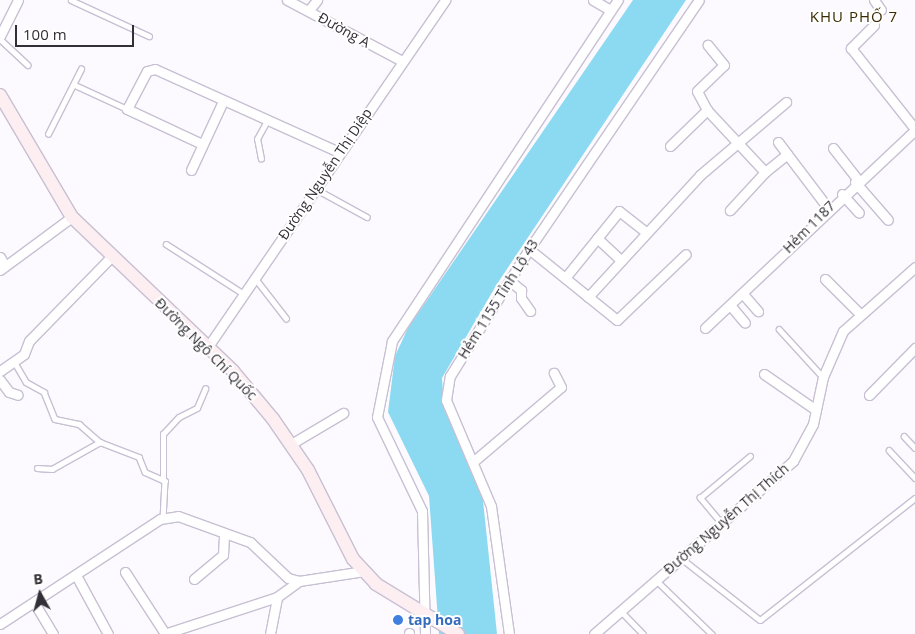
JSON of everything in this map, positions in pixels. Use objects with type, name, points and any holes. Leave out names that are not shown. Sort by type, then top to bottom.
[{"type":"main road","name":"Đường Ngô Chí Quốc","points":[[0,95],[72,217],[254,394],[291,444],[333,526],[364,570],[376,584],[428,618],[458,634]]},
{"type":"street","points":[[0,38],[18,0]]},
{"type":"street","name":"Đường A","points":[[286,0],[309,10],[402,61]]},
{"type":"street","points":[[309,10],[317,0]]},
{"type":"street","name":"Đường Nguyễn Thị Diệp","points":[[207,348],[314,188],[445,0]]},
{"type":"street","points":[[593,0],[610,10]]},
{"type":"street","points":[[425,634],[428,618],[422,511],[377,417],[392,341],[618,0]]},
{"type":"street","name":"Hẻm 1155 Tỉnh Lộ 43","points":[[509,634],[491,506],[474,462],[446,400],[450,376],[529,249],[699,0]]},
{"type":"street","points":[[874,0],[881,10]]},
{"type":"street","points":[[874,25],[851,48],[915,129]]},
{"type":"street","points":[[708,45],[724,65],[697,91],[708,110],[765,172]]},
{"type":"street","points":[[202,144],[127,109],[145,74],[155,69],[339,152]]},
{"type":"street","points":[[191,170],[222,100]]},
{"type":"street","points":[[588,297],[646,232],[738,143],[786,102]]},
{"type":"street","points":[[670,146],[708,110]]},
{"type":"street","name":"Hẻm 1187","points":[[705,328],[743,294],[842,194],[915,129]]},
{"type":"street","points":[[778,142],[828,208]]},
{"type":"street","points":[[833,148],[856,181],[888,220]]},
{"type":"street","points":[[730,210],[765,172],[787,154]]},
{"type":"street","points":[[842,194],[859,213]]},
{"type":"street","points":[[565,278],[619,211],[646,232]]},
{"type":"street","points":[[0,257],[3,268],[72,217]]},
{"type":"street","points":[[597,238],[621,260]]},
{"type":"street","points":[[529,249],[617,320],[686,254]]},
{"type":"street","points":[[0,372],[14,361],[112,256]]},
{"type":"street","name":"Đường Nguyễn Thị Thích","points":[[594,634],[793,461],[813,424],[823,377],[843,331],[915,267]]},
{"type":"street","points":[[824,279],[860,314]]},
{"type":"street","points":[[509,280],[522,290],[521,298],[530,311]]},
{"type":"street","points":[[743,294],[758,311]]},
{"type":"street","points":[[730,305],[745,323]]},
{"type":"street","points":[[869,395],[915,348]]},
{"type":"street","points":[[474,462],[561,387],[554,373]]},
{"type":"street","points":[[764,374],[816,410]]},
{"type":"street","points":[[0,380],[9,392],[18,395]]},
{"type":"street","points":[[291,444],[343,413]]},
{"type":"street","points":[[2,620],[35,604],[69,583],[163,519],[178,516],[250,542],[288,578],[298,581],[364,570]]},
{"type":"street","points":[[194,579],[223,555],[224,534]]},
{"type":"street","points":[[125,572],[164,633],[277,597],[298,581]]},
{"type":"street","points":[[77,577],[108,634]]},
{"type":"street","points":[[270,634],[277,597]]},
{"type":"street","points":[[35,604],[53,634]]},
{"type":"lane","points":[[71,0],[150,36]]},
{"type":"lane","points":[[0,38],[28,66]]},
{"type":"lane","points":[[48,134],[75,85],[81,70]]},
{"type":"lane","points":[[75,85],[127,109]]},
{"type":"lane","points":[[261,159],[257,139],[267,121]]},
{"type":"lane","points":[[314,188],[367,217]]},
{"type":"lane","points":[[166,244],[244,294]]},
{"type":"lane","points":[[255,278],[286,318]]},
{"type":"lane","points":[[779,330],[823,377]]},
{"type":"lane","points":[[14,361],[26,382],[44,392],[55,419],[80,424],[100,442],[139,457],[145,472],[164,480]]},
{"type":"lane","points":[[163,519],[168,488],[164,480],[163,434],[179,417],[197,408],[205,389]]},
{"type":"lane","points":[[904,436],[915,448]]},
{"type":"lane","points":[[37,468],[52,469],[100,442]]},
{"type":"lane","points":[[890,450],[915,478]]},
{"type":"lane","points":[[721,523],[700,498],[750,456]]},
{"type":"lane","points":[[681,558],[760,620],[915,498]]},
{"type":"lane","points":[[656,580],[712,634]]},
{"type":"lane","points":[[621,611],[643,634]]},
{"type":"water","points":[[633,0],[686,0],[497,284],[442,378],[444,408],[482,491],[497,634],[439,634],[429,496],[388,412],[395,356],[408,328]]},
{"type":"place","name":"tap hoa","points":[[398,620]]},
{"type":"district","name":"KHU PHỐ 7","points":[[854,17]]}]
